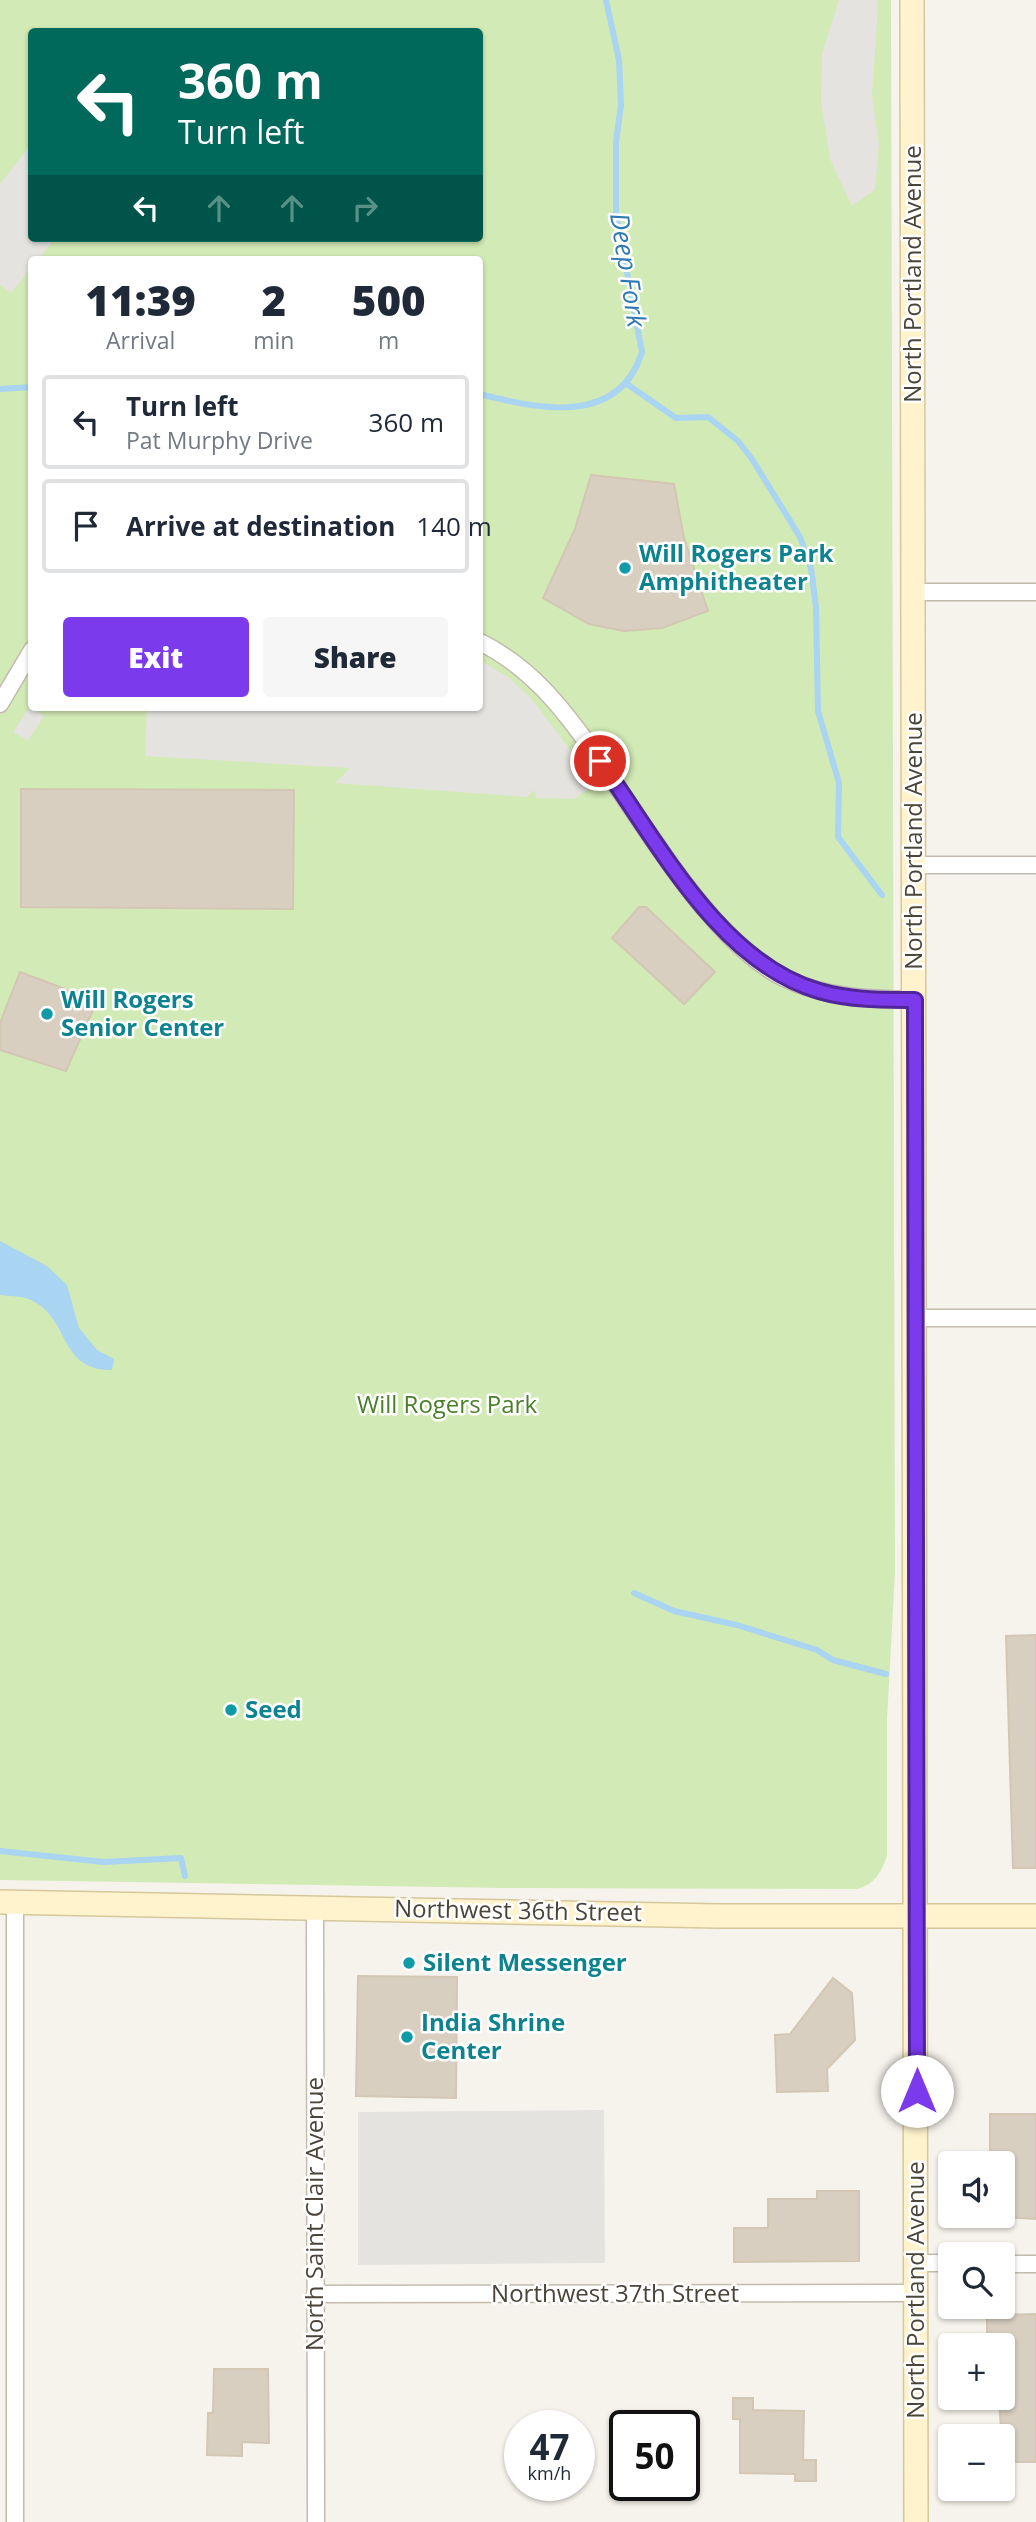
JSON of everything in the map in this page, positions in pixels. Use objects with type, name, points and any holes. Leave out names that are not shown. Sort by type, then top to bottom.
[{"type":"main road","name":"North Portland Avenue","points":[[912,0],[916,2522]]},
{"type":"main road","name":"Northwest 36th Street","points":[[7,1902],[718,1916],[1036,1916]]},
{"type":"street","points":[[914,593],[1036,592]]},
{"type":"street","points":[[483,644],[524,669],[556,700],[709,913],[745,952],[783,978],[821,992],[877,1000],[915,1000]]},
{"type":"street","points":[[0,704],[28,657]]},
{"type":"street","points":[[914,865],[1036,865]]},
{"type":"street","points":[[914,1318],[1036,1318]]},
{"type":"street","points":[[7,1902],[15,2522]]},
{"type":"street","name":"North Saint Clair Avenue","points":[[315,1907],[316,2522]]},
{"type":"street","points":[[916,2263],[938,2263]]},
{"type":"street","points":[[1015,2264],[1036,2264]]},
{"type":"street","name":"Northwest 37th Street","points":[[315,2294],[916,2293]]},
{"type":"green space","name":"Will Rogers Park","points":[[0,0],[891,0],[895,1573],[887,1719],[887,1856],[873,1881],[857,1889],[502,1888],[0,1880]]},
{"type":"shaded area","points":[[839,0],[877,0],[878,7],[872,95],[879,145],[875,190],[852,206],[830,159],[821,101],[822,54]]},
{"type":"shaded area","points":[[28,148],[28,242],[52,242],[41,256],[28,256],[28,272],[11,293],[0,285],[0,184]]},
{"type":"shaded area","points":[[483,662],[509,678],[531,698],[596,784],[574,799],[536,798],[534,790],[527,797],[335,783],[350,768],[145,756],[147,711],[483,711]]},
{"type":"shaded area","points":[[28,710],[44,716],[28,741],[13,732]]},
{"type":"shaded area","points":[[604,2110],[605,2263],[358,2265],[358,2112]]},
{"type":"water","points":[[0,1241],[47,1266],[67,1285],[79,1328],[97,1350],[114,1359],[112,1370],[94,1368],[82,1362],[52,1317],[42,1307],[25,1298],[0,1295]]},
{"type":"building","name":"Will Rogers Park Amphitheater","points":[[591,475],[674,484],[684,538],[708,611],[662,628],[624,631],[589,624],[543,598],[575,529]]},
{"type":"building","points":[[21,789],[294,790],[293,909],[21,907]]},
{"type":"building","points":[[639,907],[646,907],[715,972],[684,1004],[612,938]]},
{"type":"building","name":"Will Rogers Senior Center","points":[[20,972],[97,1001],[66,1071],[0,1050],[0,1023]]},
{"type":"building","points":[[1036,1635],[1036,1868],[1013,1868],[1006,1636]]},
{"type":"building","name":"India Shrine Center","points":[[358,1976],[457,1977],[456,2098],[356,2096]]},
{"type":"building","points":[[833,1978],[852,1993],[855,2040],[827,2069],[828,2091],[777,2092],[775,2035],[790,2034]]},
{"type":"building","points":[[990,2114],[1036,2114],[1036,2219],[1015,2218],[1015,2151],[990,2151]]},
{"type":"building","points":[[817,2191],[859,2191],[859,2261],[734,2262],[734,2228],[768,2228],[768,2199],[817,2199]]},
{"type":"building","points":[[1015,2314],[1036,2314],[1036,2462],[1015,2462],[1015,2424],[1001,2424],[1000,2410],[1015,2410],[1015,2333],[987,2333],[987,2319],[1015,2319]]},
{"type":"building","points":[[214,2369],[268,2369],[269,2443],[242,2442],[242,2456],[207,2455],[208,2413],[213,2413]]},
{"type":"building","points":[[733,2398],[753,2398],[753,2410],[804,2411],[803,2460],[816,2460],[816,2481],[795,2481],[795,2474],[740,2473],[740,2419],[733,2419]]},
{"type":"waterway","name":"Deep Fork","points":[[483,395],[550,407],[574,407],[596,402],[615,392],[631,376],[642,352],[616,214],[616,142],[621,105],[619,60],[606,0]]},
{"type":"waterway","points":[[627,384],[676,418],[708,417],[738,441],[800,537],[811,568],[816,607],[818,711],[839,783],[838,837],[882,895]]},
{"type":"waterway","name":"Deep Fork","points":[[0,389],[28,387]]},
{"type":"waterway","points":[[634,1593],[674,1611],[737,1625],[817,1650],[833,1660],[886,1674]]},
{"type":"waterway","points":[[0,1851],[104,1862],[181,1858],[185,1876]]},
{"type":"place","name":"Will Rogers Park Amphitheater","points":[[625,568]]},
{"type":"place","name":"Will Rogers Senior Center","points":[[47,1014]]},
{"type":"place","name":"Seed","points":[[231,1710]]},
{"type":"place","name":"Silent Messenger","points":[[409,1963]]},
{"type":"place","name":"India Shrine Center","points":[[407,2037]]},
{"type":"route","points":[[600,761],[709,913],[732,941],[762,965],[783,978],[821,992],[877,1000],[915,1000],[917,2091]]}]
